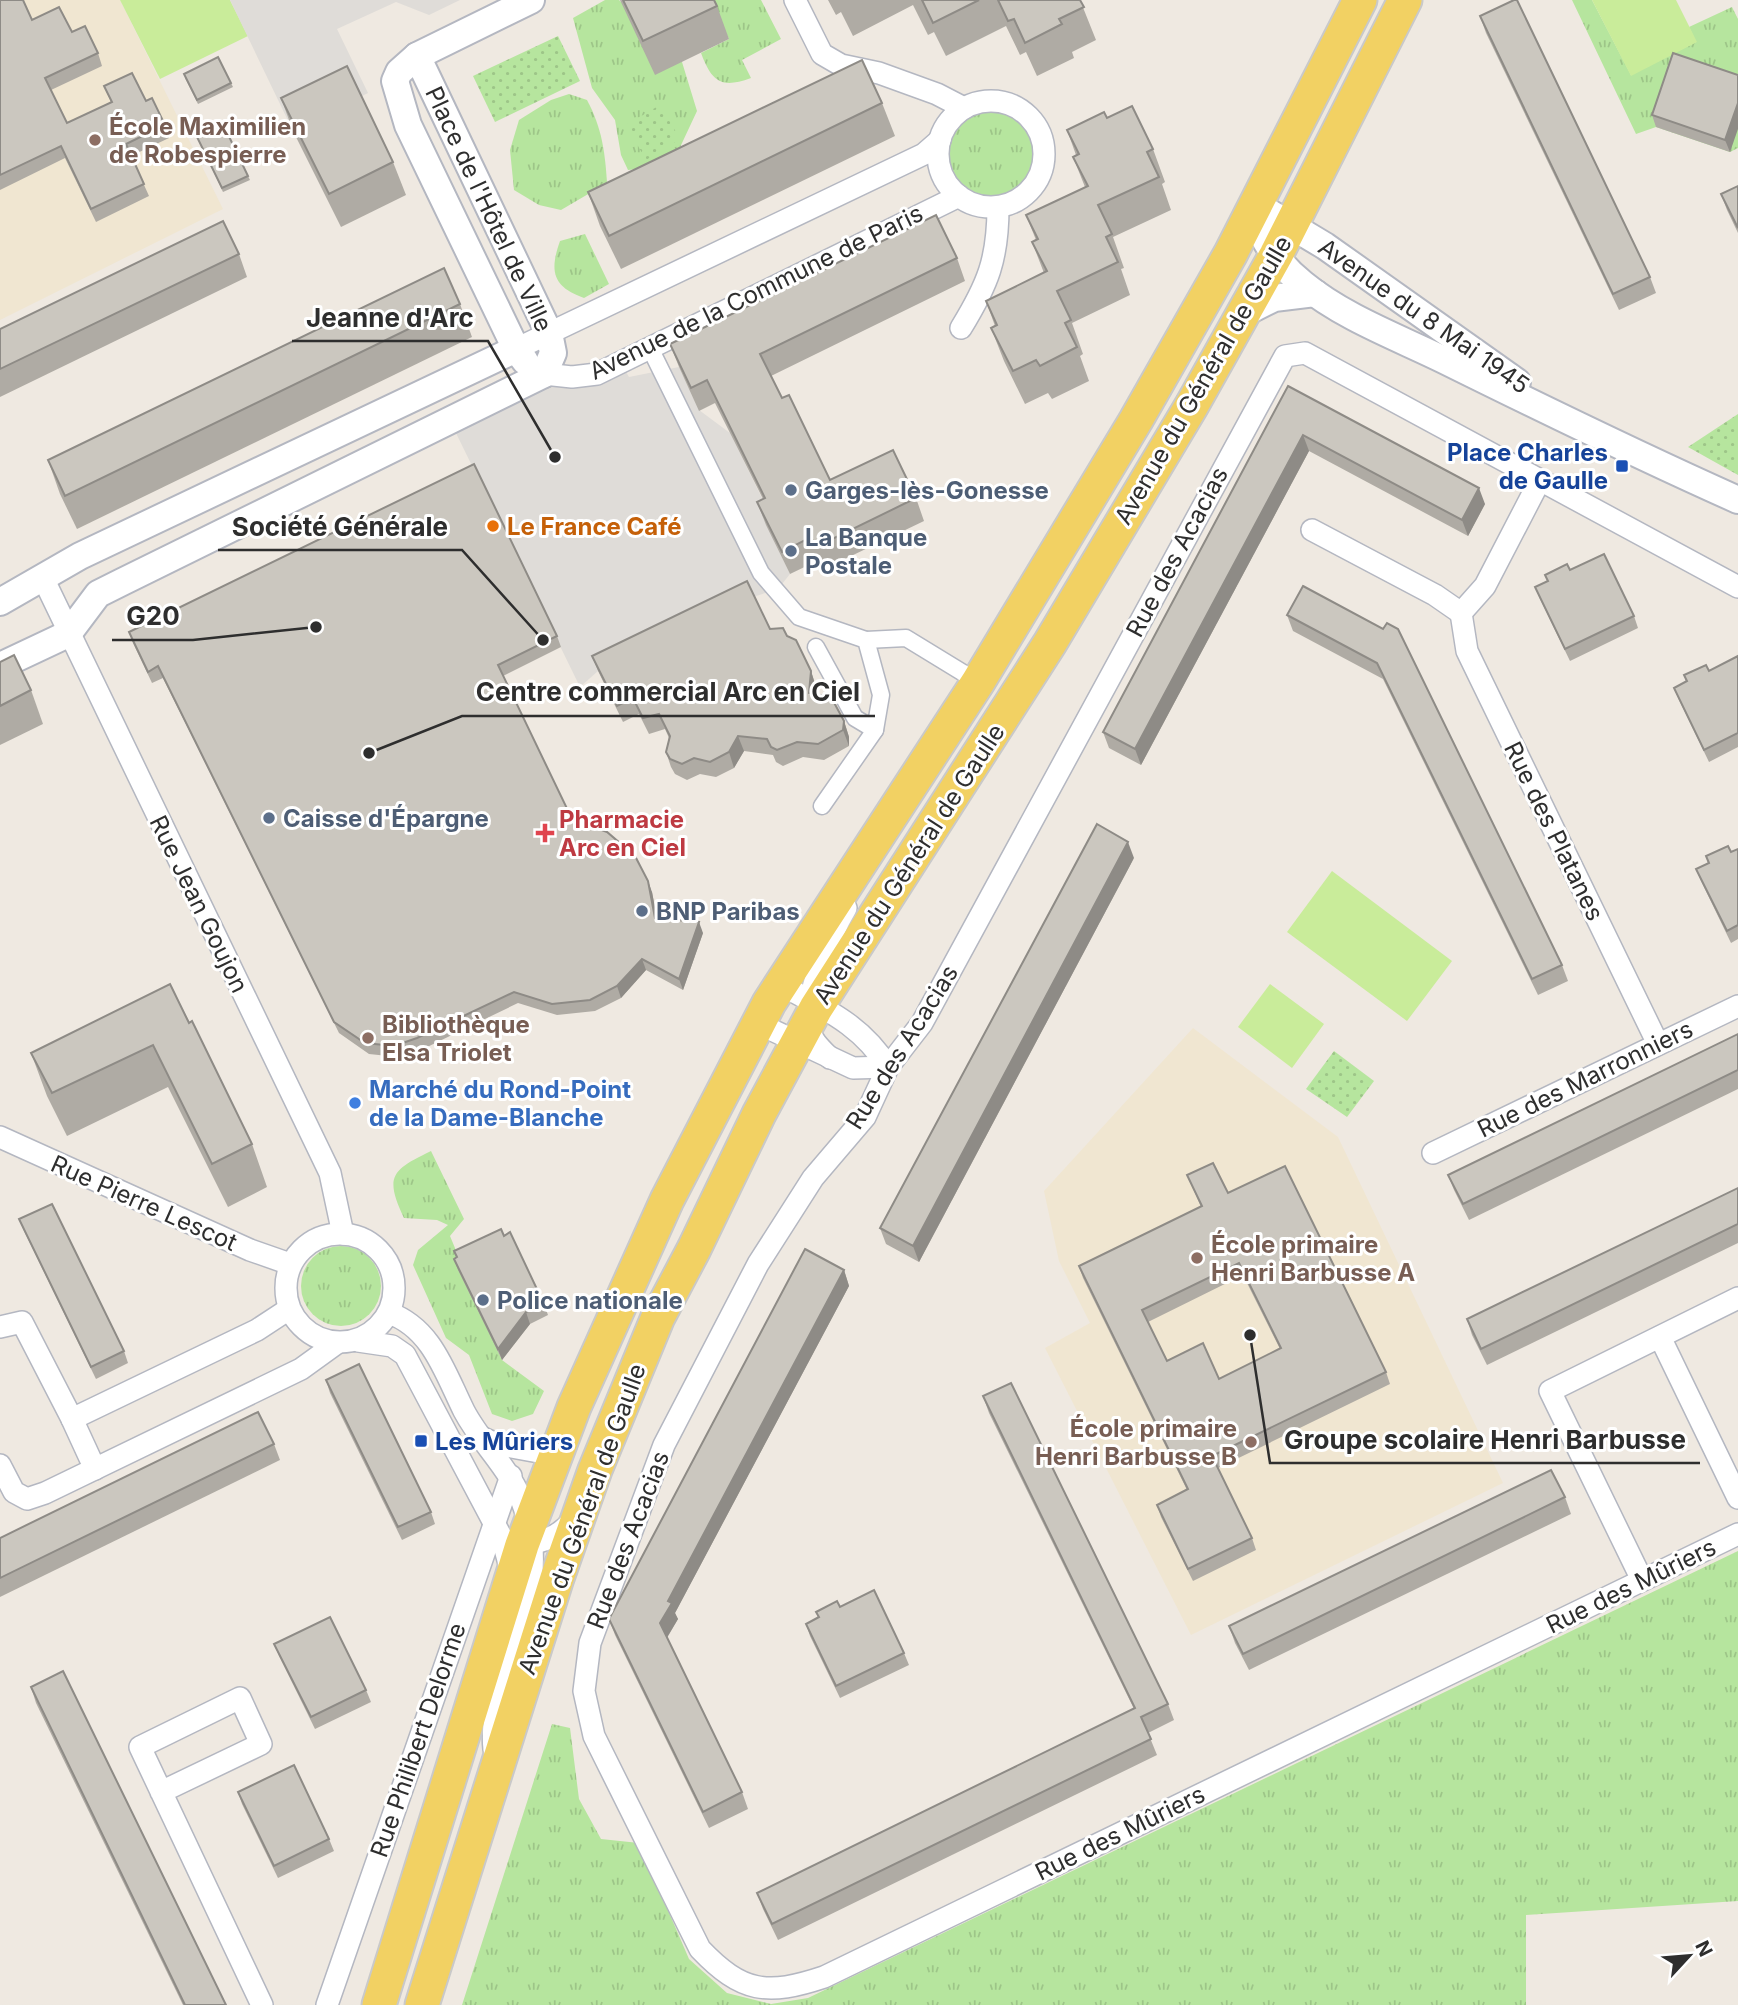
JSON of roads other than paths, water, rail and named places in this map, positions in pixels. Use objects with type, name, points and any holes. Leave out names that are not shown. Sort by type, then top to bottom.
[{"type":"main road","name":"Avenue du Général de Gaulle","points":[[379,2005],[513,1579],[516,1535],[555,1455],[635,1267],[757,1023],[978,682],[1136,420],[1231,253],[1360,0]]},
{"type":"main road","name":"Avenue du Général de Gaulle","points":[[422,2005],[582,1505],[658,1317],[808,1018],[1050,643],[1167,450],[1276,255],[1405,0]]},
{"type":"street","points":[[417,56],[531,0]]},
{"type":"street","points":[[795,0],[822,54],[841,65],[879,73],[937,94],[964,108]]},
{"type":"street","name":"Place de l'Hôtel de Ville","points":[[417,56],[549,333],[553,353],[544,374],[530,366],[516,349],[408,125],[396,90],[399,72],[417,56]]},
{"type":"street","points":[[984,101],[1005,102],[1023,112],[1040,132],[1044,157],[1039,178],[1026,194],[998,207],[978,205],[959,196],[941,171],[940,141],[949,122],[964,108],[984,101]]},
{"type":"street","name":"Avenue de la Commune de Paris","points":[[0,602],[80,556],[924,154],[940,141]]},
{"type":"street","name":"Avenue de la Commune de Paris","points":[[0,666],[68,634],[98,594],[544,374],[572,377],[597,374],[959,196]]},
{"type":"street","name":"Avenue du 8 Mai 1945","points":[[1255,204],[1343,258],[1584,430]]},
{"type":"street","name":"Avenue du 8 Mai 1945","points":[[1255,204],[1255,218],[1276,255],[1315,293],[1343,310],[1584,430],[1738,500]]},
{"type":"street","points":[[961,328],[986,287],[998,237],[998,207]]},
{"type":"street","points":[[1242,314],[1286,295],[1315,293]]},
{"type":"street","points":[[650,348],[761,573],[778,589],[799,617],[866,640],[906,638],[978,682]]},
{"type":"street","name":"Rue des Acacias","points":[[604,1754],[594,1736],[584,1691],[590,1643],[664,1445],[758,1264],[813,1178],[865,1116],[888,1067],[922,1023],[1285,356],[1294,352],[1305,353],[1539,482]]},
{"type":"street","points":[[1312,530],[1435,595],[1461,613],[1485,586],[1539,482],[1738,587]]},
{"type":"street","name":"Rue Jean Goujon","points":[[43,578],[330,1173],[343,1234]]},
{"type":"street","name":"Rue des Platanes","points":[[1461,613],[1467,651],[1658,1044]]},
{"type":"street","points":[[822,806],[875,730],[881,695],[866,640]]},
{"type":"street","points":[[816,647],[855,718],[875,730]]},
{"type":"street","points":[[808,1018],[843,913],[885,844],[903,797]]},
{"type":"street","points":[[780,984],[808,1018],[830,1058],[853,1068],[888,1067]]},
{"type":"street","name":"Rue des Marronniers","points":[[1433,1153],[1738,1006]]},
{"type":"street","points":[[757,1023],[808,1018],[852,1024],[888,1067]]},
{"type":"street","name":"Rue Pierre Lescot","points":[[2,1141],[250,1250],[290,1264]]},
{"type":"street","points":[[0,1465],[14,1492],[27,1499],[95,1469],[301,1369],[347,1342],[376,1330],[389,1312],[394,1292],[392,1270],[381,1252],[363,1239],[343,1234],[322,1236],[303,1247],[290,1264],[285,1285],[289,1308],[299,1325],[316,1338],[347,1342],[392,1346],[405,1355],[516,1535],[561,1532],[570,1524],[582,1505]]},
{"type":"street","points":[[1643,1580],[1550,1391],[1738,1298]]},
{"type":"street","points":[[72,1419],[257,1330],[289,1308]]},
{"type":"street","points":[[389,1312],[419,1328],[479,1436],[511,1476]]},
{"type":"street","points":[[0,1327],[22,1322],[95,1469]]},
{"type":"street","points":[[1660,1337],[1738,1498]]},
{"type":"street","points":[[479,1436],[496,1444],[555,1455]]},
{"type":"street","name":"Avenue du Général de Gaulle","points":[[496,1767],[493,1738],[495,1715],[523,1626],[511,1476]]},
{"type":"street","name":"Rue Philibert Delorme","points":[[327,2005],[516,1535],[511,1476]]},
{"type":"street","name":"Rue des Mûriers","points":[[604,1754],[700,1949],[724,1973],[758,1988],[794,1986],[824,1976],[1738,1534]]},
{"type":"street","points":[[161,1792],[261,1744],[240,1698],[140,1747],[161,1792],[262,2005]]},
{"type":"place","name":"École Maximilien de Robespierre","points":[[95,140]]},
{"type":"place","name":"Jeanne d'Arc","points":[[555,457]]},
{"type":"place","name":"Place Charles de Gaulle","points":[[1622,466]]},
{"type":"place","name":"Garges-lès-Gonesse","points":[[791,490]]},
{"type":"place","name":"Le France Café","points":[[493,526]]},
{"type":"place","name":"La Banque Postale","points":[[791,551]]},
{"type":"place","name":"G20","points":[[316,627]]},
{"type":"place","name":"Société Générale","points":[[543,640]]},
{"type":"place","name":"Centre commercial Arc en Ciel","points":[[369,753]]},
{"type":"place","name":"Caisse d'Épargne","points":[[269,818]]},
{"type":"place","name":"Pharmacie Arc en Ciel","points":[[545,833]]},
{"type":"place","name":"BNP Paribas","points":[[642,911]]},
{"type":"place","name":"Bibliothèque Elsa Triolet","points":[[368,1038]]},
{"type":"place","name":"Marché du Rond-Point de la Dame-Blanche","points":[[355,1103]]},
{"type":"place","name":"École primaire Henri Barbusse A","points":[[1197,1258]]},
{"type":"place","name":"Police nationale","points":[[483,1300]]},
{"type":"place","name":"Groupe scolaire Henri Barbusse","points":[[1250,1335]]},
{"type":"place","name":"Les Mûriers","points":[[421,1441]]},
{"type":"place","name":"École primaire Henri Barbusse B","points":[[1251,1442]]}]
